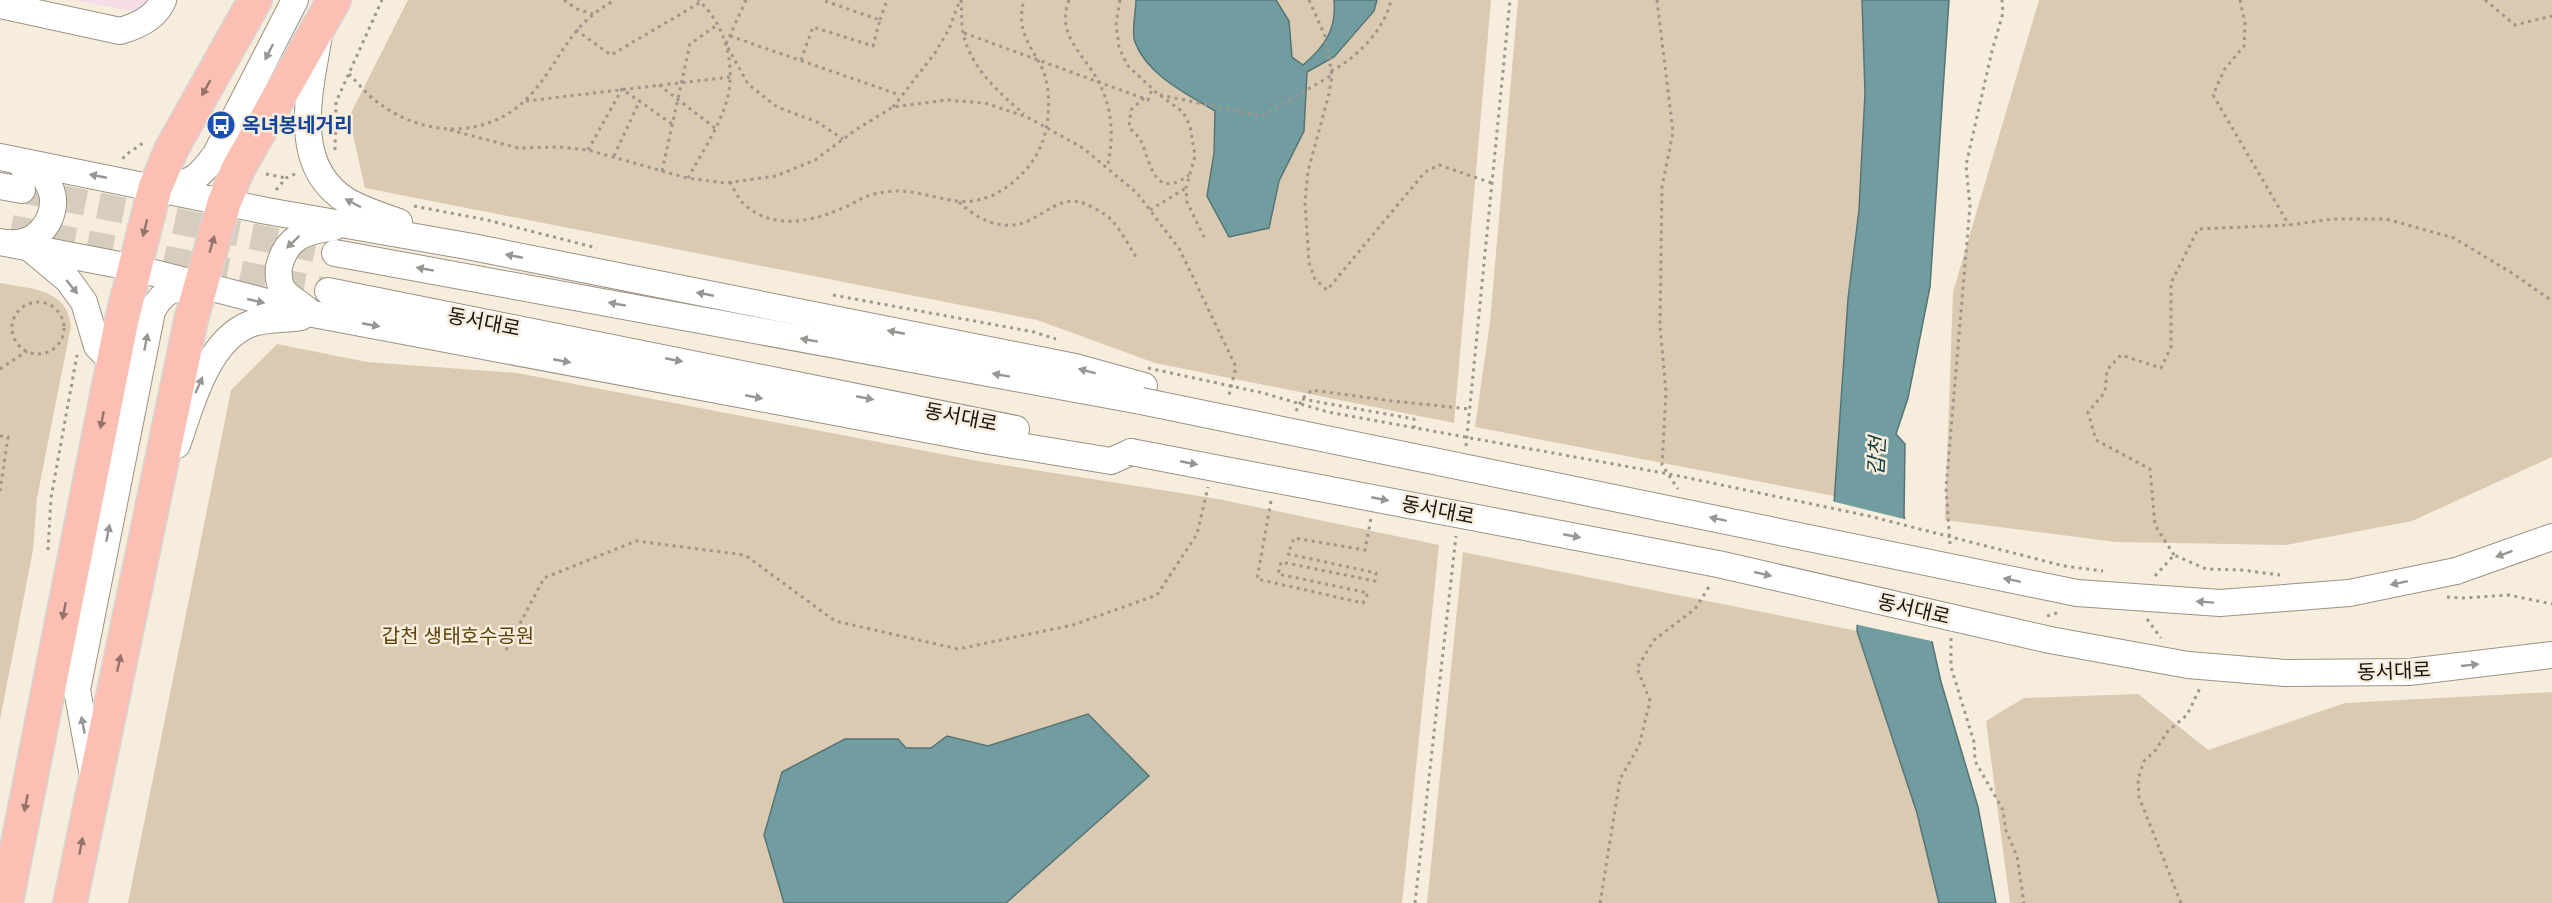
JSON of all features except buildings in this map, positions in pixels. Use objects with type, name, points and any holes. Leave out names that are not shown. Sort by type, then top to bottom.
[{"type":"main road","points":[[6,903],[7,870],[114,363],[155,188],[172,148],[255,0]]},
{"type":"main road","points":[[70,903],[148,518],[188,329],[200,286],[224,203],[238,169],[327,13]]},
{"type":"street","points":[[0,5],[120,31],[138,26],[159,10],[163,0]]},
{"type":"street","points":[[155,188],[184,185],[199,177],[216,154],[295,0]]},
{"type":"street","points":[[327,13],[307,114],[307,137],[315,164],[330,187],[347,201],[375,214],[467,246]]},
{"type":"street","points":[[2,157],[224,203],[467,246],[1075,367],[1341,441],[2077,593],[2220,603],[2349,593],[2456,571],[2552,537]]},
{"type":"street","points":[[2,157],[45,177],[54,196],[51,217],[37,236],[15,243],[3,234]]},
{"type":"street","points":[[313,314],[282,289],[278,273],[282,253],[294,239],[304,233],[347,225]]},
{"type":"street","points":[[3,234],[29,248],[68,280],[84,302],[97,346],[114,363]]},
{"type":"street","points":[[29,248],[135,268],[313,314],[989,441],[1111,461],[1131,452]]},
{"type":"street","name":"동서대로","points":[[335,252],[1144,385]]},
{"type":"street","points":[[94,782],[77,690],[152,311],[160,297],[173,288],[200,286]]},
{"type":"street","name":"동서대로","points":[[328,291],[1131,452],[1718,564],[2050,640],[2188,665],[2285,673],[2409,672],[2552,655]]},
{"type":"street","points":[[148,518],[159,496],[209,363],[233,332],[252,323],[313,314]]},
{"type":"path","points":[[335,156],[336,102],[382,0]]},
{"type":"path","points":[[564,0],[593,14]]},
{"type":"path","points":[[450,130],[484,125],[513,111],[534,91],[576,30],[593,14],[615,0]]},
{"type":"path","points":[[687,178],[727,102],[730,77],[726,44],[746,0]]},
{"type":"path","points":[[822,0],[880,20]]},
{"type":"path","points":[[801,60],[813,27],[873,46],[887,0]]},
{"type":"path","points":[[961,0],[963,33],[976,65],[997,91],[1027,117]]},
{"type":"path","points":[[893,107],[900,95],[916,79],[935,53],[949,29],[961,0]]},
{"type":"path","points":[[730,182],[744,204],[768,219],[793,222],[819,217],[845,207],[863,196],[888,191],[913,192],[959,202],[980,198],[1009,187],[1028,168],[1041,147],[1048,104],[1042,68],[1024,36],[1022,19],[1024,0]]},
{"type":"path","points":[[1070,0],[1066,20],[1067,33],[1072,45],[1099,82],[1105,97],[1112,133],[1107,168]]},
{"type":"path","points":[[1120,0],[1116,24],[1119,47],[1127,65],[1158,94],[1184,112],[1190,126],[1195,156],[1186,188],[1187,202],[1205,239]]},
{"type":"path","points":[[1309,0],[1325,36],[1332,73],[1329,94],[1308,171],[1305,202],[1310,263],[1315,279],[1328,290],[1425,172],[1439,165],[1493,183]]},
{"type":"path","points":[[1158,94],[1262,116],[1343,65],[1369,41],[1389,12],[1391,0]]},
{"type":"path","points":[[1657,0],[1673,132],[1662,187],[1660,326],[1666,392],[1662,465],[1679,491]]},
{"type":"path","points":[[1950,546],[1946,488],[1970,206],[1966,165],[2003,12],[2002,0]]},
{"type":"path","points":[[2240,0],[2245,23],[2244,46],[2224,70],[2213,95],[2289,225]]},
{"type":"path","points":[[2485,0],[2515,25],[2552,16]]},
{"type":"path","points":[[576,30],[611,55],[699,1],[717,24],[748,84],[777,107],[817,122],[843,139]]},
{"type":"path","points":[[662,171],[690,44],[717,24]]},
{"type":"path","points":[[963,33],[1143,98],[1148,99],[1152,89]]},
{"type":"path","points":[[730,36],[900,95]]},
{"type":"path","points":[[349,74],[372,97],[394,112],[419,124],[519,148]]},
{"type":"path","points":[[524,102],[730,77]]},
{"type":"path","points":[[659,85],[715,128]]},
{"type":"path","points":[[622,89],[673,125]]},
{"type":"path","points":[[588,150],[622,89]]},
{"type":"path","points":[[1143,98],[1131,110],[1129,127],[1140,138],[1150,170],[1165,183],[1174,184],[1191,174]]},
{"type":"path","points":[[614,156],[640,100]]},
{"type":"path","points":[[124,156],[151,138]]},
{"type":"path","points":[[266,174],[286,178],[272,195]]},
{"type":"path","points":[[1150,210],[1186,188]]},
{"type":"path","points":[[959,202],[975,217],[991,223],[1007,225],[1029,221],[1066,201],[1086,204],[1112,220],[1136,257]]},
{"type":"path","points":[[410,206],[487,220],[604,249]]},
{"type":"path","points":[[2174,555],[2155,525],[2150,469],[2096,440],[2088,412],[2105,392],[2107,370],[2121,355],[2161,368],[2171,347],[2171,283],[2198,229],[2289,225],[2333,219],[2386,219],[2454,238],[2512,273],[2552,301]]},
{"type":"path","points":[[822,292],[1034,332],[1057,339]]},
{"type":"path","points":[[0,369],[27,351],[44,354],[52,350],[63,336],[63,319],[52,305],[35,302],[20,309],[15,316],[12,324],[15,340],[27,351]]},
{"type":"path","points":[[48,550],[51,498],[79,347]]},
{"type":"path","points":[[1144,385],[1263,393],[1328,412],[1754,492],[1869,516],[2064,566],[2108,572]]},
{"type":"path","points":[[1302,399],[1414,419],[1414,428]]},
{"type":"path","points":[[0,436],[8,437],[0,491]]},
{"type":"path","points":[[1257,579],[1363,603],[1368,594],[1278,574],[1281,562],[1375,581],[1376,573],[1288,554],[1294,538],[1365,550],[1371,517]]},
{"type":"path","points":[[1600,903],[1620,779],[1639,746],[1650,701],[1637,668],[1654,640],[1695,609],[1711,586],[1708,574]]},
{"type":"path","points":[[2153,578],[2164,579]]},
{"type":"path","points":[[2264,579],[2288,578]]},
{"type":"path","points":[[2143,613],[2165,643]]},
{"type":"path","points":[[1951,628],[1951,667],[1974,742],[1975,761],[2003,810],[2006,831],[2016,856],[2024,903]]},
{"type":"path","points":[[2181,903],[2139,797],[2138,779],[2144,761],[2155,751],[2168,731],[2193,707],[2202,686],[2200,678]]},
{"type":"shaded area","points":[[75,0],[148,0],[138,12]]},
{"type":"green space","points":[[408,0],[1491,0],[1454,423],[1155,363],[1037,320],[365,188],[349,117]]},
{"type":"green space","points":[[1518,0],[1862,0],[1865,93],[1859,210],[1848,299],[1834,496],[1475,427],[1490,322]]},
{"type":"green space","points":[[2039,0],[2552,0],[2552,457],[2412,521],[2286,545],[2116,542],[1945,520],[1953,292]]},
{"type":"green space","points":[[0,283],[35,289],[55,297],[68,313],[71,326],[37,498],[33,550],[0,720]]},
{"type":"green space","name":"갑천 생태호수공원","points":[[277,344],[367,362],[517,373],[978,461],[1218,499],[1439,545],[1402,903],[128,903],[231,390]]},
{"type":"green space","points":[[1463,552],[1857,631],[1917,813],[1939,903],[1427,903]]},
{"type":"green space","points":[[2552,692],[2552,903],[2010,903],[1986,721],[2024,698],[2138,694],[2208,750],[2345,703]]},
{"type":"water","points":[[1136,0],[1276,0],[1289,21],[1292,57],[1303,65],[1323,44],[1331,29],[1334,0],[1377,0],[1374,11],[1334,57],[1307,72],[1304,131],[1279,181],[1269,228],[1229,237],[1207,196],[1214,153],[1215,111],[1158,74],[1141,54],[1134,38]]},
{"type":"water","name":"갑천","points":[[1862,0],[1949,0],[1930,287],[1908,398],[1896,434],[1905,444],[1904,516],[1941,682],[1978,807],[1996,903],[1939,903],[1917,813],[1857,631],[1861,546],[1834,503],[1848,299],[1859,210],[1865,93]]},
{"type":"water","points":[[1088,714],[1149,776],[1006,903],[784,903],[764,835],[782,772],[845,739],[898,739],[906,748],[931,748],[947,736],[988,746]]},
{"type":"pier","points":[[1831,501],[1908,520],[1936,642],[1854,624],[1858,546]]},
{"type":"tunnel","points":[[22,190],[335,253]]},
{"type":"tunnel","points":[[11,228],[328,291]]},
{"type":"place","name":"옥녀봉네거리","points":[[221,125]]}]
